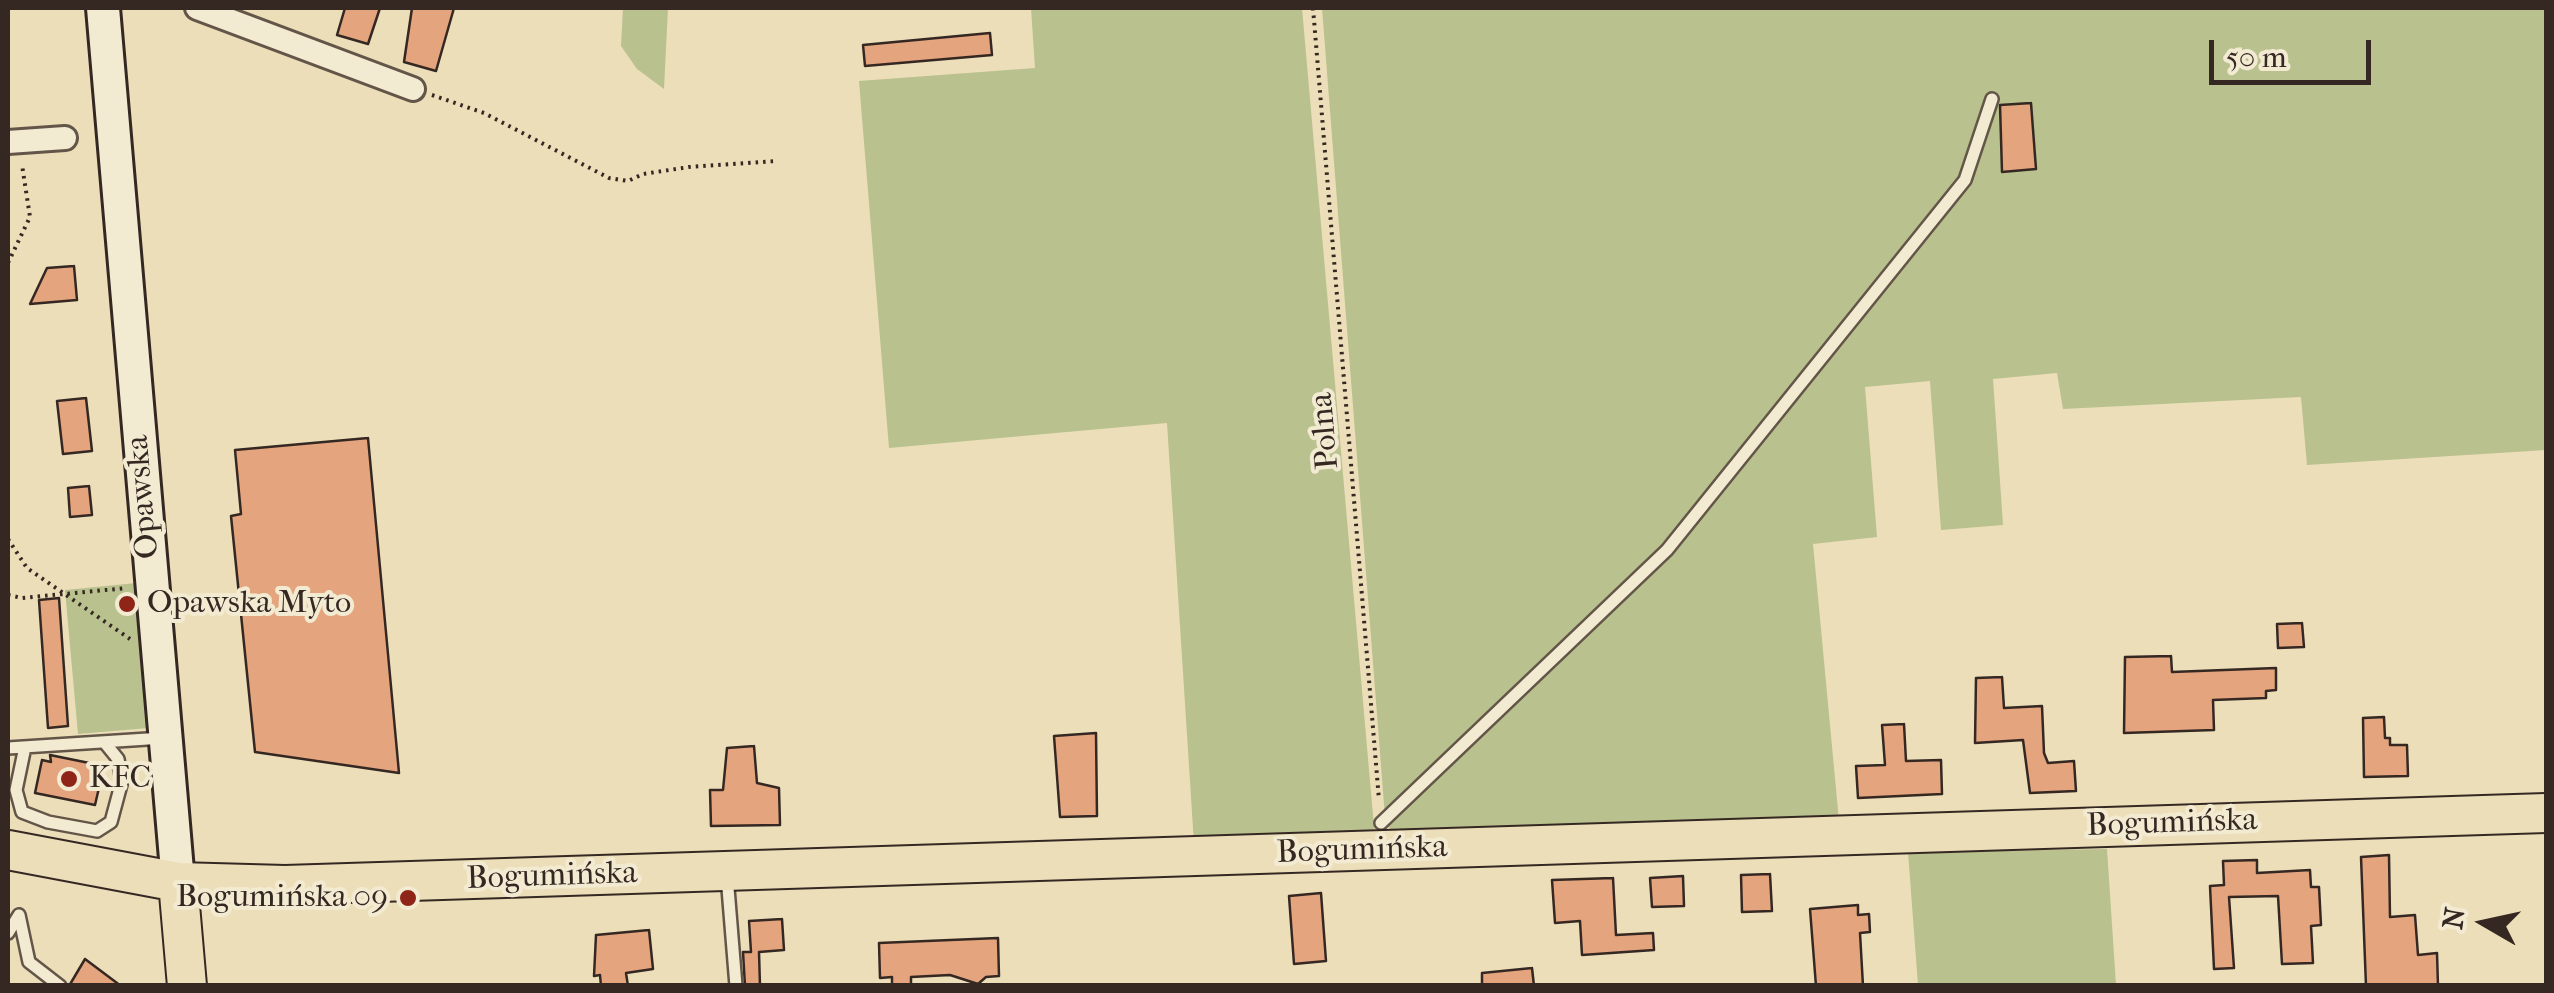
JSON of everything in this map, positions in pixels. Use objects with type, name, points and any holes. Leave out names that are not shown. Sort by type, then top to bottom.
[{"type":"main road","name":"Opawska","points":[[103,8],[186,986]]},
{"type":"main road","name":"Bogumińska","points":[[8,850],[178,882],[341,884],[2546,813]]},
{"type":"street","points":[[197,8],[413,89]]},
{"type":"street","points":[[10,142],[66,138]]},
{"type":"lane","points":[[1381,824],[1667,550],[1965,180],[1992,99]]},
{"type":"lane","points":[[8,748],[165,738]]},
{"type":"lane","points":[[25,748],[16,790],[22,812],[48,822],[97,831],[111,822],[122,782],[118,758],[105,743]]},
{"type":"lane","points":[[726,872],[736,986]]},
{"type":"lane","points":[[8,933],[19,915],[29,962],[60,986]]},
{"type":"path","name":"Polna","points":[[1313,8],[1381,824]]},
{"type":"path","points":[[413,89],[484,113],[609,178],[628,181],[643,174],[690,167],[776,161]]},
{"type":"path","points":[[8,262],[30,217],[26,176],[10,142]]},
{"type":"path","points":[[8,539],[27,568],[158,659]]},
{"type":"path","points":[[8,594],[11,598],[151,586]]},
{"type":"green space","points":[[623,8],[668,8],[664,89],[637,69],[621,46]]},
{"type":"green space","points":[[1031,8],[1302,8],[1375,838],[1194,844],[1167,423],[889,448],[859,81],[1035,68]]},
{"type":"green space","points":[[1322,8],[2546,8],[2546,450],[2307,465],[2301,397],[2063,409],[2057,373],[1993,379],[2003,525],[1941,530],[1930,381],[1865,387],[1877,537],[1813,544],[1839,821],[1392,834],[1385,817]]},
{"type":"green space","points":[[136,583],[149,728],[78,734],[65,590]]},
{"type":"green space","points":[[2107,849],[2116,985],[1918,985],[1908,852]]},
{"type":"building","points":[[345,8],[380,8],[368,44],[337,35]]},
{"type":"building","points":[[412,8],[454,8],[436,71],[404,62]]},
{"type":"building","points":[[990,33],[992,55],[865,66],[863,45]]},
{"type":"building","points":[[2031,103],[2036,169],[2002,172],[2000,105]]},
{"type":"building","points":[[74,266],[77,300],[30,304],[47,268]]},
{"type":"building","points":[[86,398],[92,451],[63,454],[57,401]]},
{"type":"building","points":[[368,438],[399,773],[255,752],[231,516],[241,514],[235,450]]},
{"type":"building","points":[[89,486],[92,515],[70,517],[68,488]]},
{"type":"building","points":[[59,598],[68,726],[48,728],[39,600]]},
{"type":"building","points":[[2302,623],[2304,647],[2278,648],[2277,624]]},
{"type":"building","points":[[2171,656],[2172,672],[2276,668],[2276,690],[2266,691],[2266,698],[2213,700],[2214,730],[2124,733],[2125,657]]},
{"type":"building","points":[[2002,677],[2004,708],[2042,706],[2048,763],[2074,761],[2076,791],[2030,793],[2023,740],[1975,743],[1976,678]]},
{"type":"building","points":[[2384,717],[2385,738],[2390,738],[2390,745],[2407,745],[2408,776],[2364,777],[2363,718]]},
{"type":"building","points":[[1904,724],[1906,761],[1941,760],[1942,794],[1858,798],[1856,766],[1885,765],[1882,725]]},
{"type":"building","points":[[1096,733],[1097,816],[1060,817],[1054,736]]},
{"type":"building","points":[[754,746],[757,783],[779,788],[780,825],[711,826],[710,790],[723,790],[727,748]]},
{"type":"building","name":"KFC","points":[[50,755],[104,766],[95,805],[35,793],[42,760],[51,762]]},
{"type":"building","points":[[2389,855],[2390,917],[2415,915],[2418,955],[2437,953],[2438,986],[2366,986],[2361,857]]},
{"type":"building","points":[[2257,860],[2257,873],[2310,870],[2311,887],[2319,887],[2321,925],[2311,926],[2313,963],[2282,964],[2278,896],[2229,897],[2234,968],[2214,969],[2210,886],[2224,885],[2223,861]]},
{"type":"building","points":[[1770,874],[1772,911],[1742,912],[1741,875]]},
{"type":"building","points":[[1683,876],[1684,906],[1652,907],[1650,878]]},
{"type":"building","points":[[1613,878],[1616,935],[1653,933],[1654,950],[1582,955],[1580,921],[1555,923],[1552,880]]},
{"type":"building","points":[[1321,893],[1326,961],[1294,964],[1289,896]]},
{"type":"building","points":[[1858,905],[1858,915],[1869,914],[1870,932],[1860,933],[1863,986],[1816,986],[1810,909]]},
{"type":"building","points":[[782,919],[784,950],[759,952],[760,986],[745,986],[743,952],[751,952],[749,921]]},
{"type":"building","points":[[649,930],[653,969],[626,973],[628,986],[601,986],[600,975],[594,976],[596,935]]},
{"type":"building","points":[[998,938],[999,976],[986,977],[978,984],[950,975],[911,977],[911,986],[892,986],[892,977],[880,978],[879,943]]},
{"type":"building","points":[[85,959],[121,986],[69,986]]},
{"type":"building","points":[[1532,968],[1534,986],[1482,986],[1482,973]]},
{"type":"place","name":"Opawska Myto","points":[[127,604]]},
{"type":"place","name":"KFC","points":[[69,779]]},
{"type":"place","name":"Bogumińska 09","points":[[408,898]]}]
